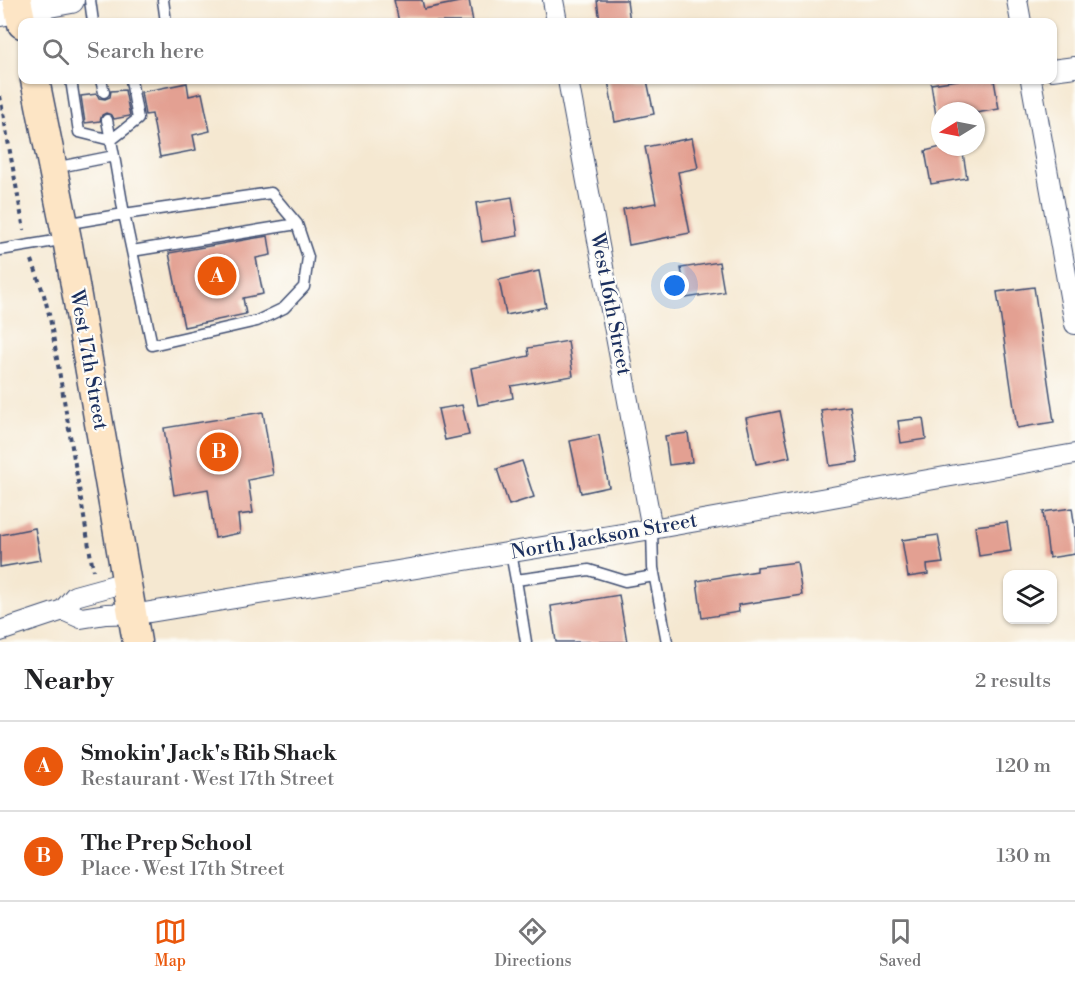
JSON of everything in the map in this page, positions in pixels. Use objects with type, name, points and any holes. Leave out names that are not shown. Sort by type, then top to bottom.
[{"type":"main road","name":"West 17th Street","points":[[37,84],[66,232],[137,642]]},
{"type":"street","points":[[15,11],[71,0]]},
{"type":"street","points":[[553,0],[556,18]]},
{"type":"street","points":[[1017,0],[1020,18]]},
{"type":"street","points":[[1057,69],[1075,67]]},
{"type":"street","name":"West 16th Street","points":[[569,84],[652,529]]},
{"type":"street","points":[[1032,84],[1075,324]]},
{"type":"street","name":"North Jackson Street","points":[[63,610],[81,618],[106,614],[132,614],[652,529],[1075,454]]},
{"type":"street","points":[[0,631],[63,610],[75,596],[126,582]]},
{"type":"lane","points":[[90,0],[92,18]]},
{"type":"lane","points":[[163,0],[165,18]]},
{"type":"lane","points":[[72,84],[79,132],[111,140]]},
{"type":"lane","points":[[102,84],[104,93]]},
{"type":"lane","points":[[111,140],[138,119],[132,84]]},
{"type":"lane","points":[[0,250],[27,246],[124,214],[271,193],[297,224],[308,257],[304,287],[284,308],[257,321],[152,345],[124,214],[107,120]]},
{"type":"lane","points":[[54,168],[114,156]]},
{"type":"lane","points":[[132,251],[297,224]]},
{"type":"lane","points":[[652,529],[654,576],[667,642]]},
{"type":"lane","points":[[511,552],[526,642]]},
{"type":"lane","points":[[516,580],[589,570],[625,581],[654,576]]},
{"type":"path","points":[[0,96],[27,246],[37,271],[48,312],[94,579]]},
{"type":"building","points":[[394,0],[422,0],[424,9],[469,0],[472,18],[398,18]]},
{"type":"building","points":[[597,0],[627,0],[629,18],[599,18]]},
{"type":"building","points":[[187,84],[189,96],[202,93],[210,131],[193,135],[196,150],[160,157],[152,114],[145,115],[141,92]]},
{"type":"building","points":[[609,84],[648,84],[654,114],[615,122]]},
{"type":"building","points":[[931,84],[995,84],[999,109],[985,111],[985,102],[934,102]]},
{"type":"building","points":[[125,90],[130,116],[114,119],[112,115],[106,113],[102,115],[100,121],[85,123],[81,96],[97,94],[99,98],[105,99],[110,97],[111,91]]},
{"type":"building","points":[[692,138],[698,168],[678,172],[690,233],[629,245],[623,209],[656,203],[645,147]]},
{"type":"building","points":[[931,150],[931,156],[963,156],[967,178],[931,184],[925,151]]},
{"type":"building","points":[[512,197],[518,236],[482,242],[476,203]]},
{"type":"building","points":[[268,236],[271,255],[256,258],[263,294],[243,298],[246,314],[184,327],[169,253]]},
{"type":"building","points":[[719,262],[724,292],[686,298],[681,268]]},
{"type":"building","points":[[539,271],[546,307],[506,315],[499,280]]},
{"type":"building","points":[[1034,287],[1054,422],[1017,428],[997,292]]},
{"type":"building","points":[[568,341],[573,376],[511,386],[513,398],[478,405],[471,368],[529,356],[528,348]]},
{"type":"building","points":[[462,405],[469,435],[445,440],[438,409]]},
{"type":"building","points":[[850,406],[858,462],[830,466],[821,410]]},
{"type":"building","points":[[780,411],[790,457],[756,464],[746,418]]},
{"type":"building","points":[[263,412],[273,475],[248,480],[253,513],[238,515],[240,533],[215,538],[208,489],[174,495],[164,428]]},
{"type":"building","points":[[923,418],[926,439],[901,443],[898,421]]},
{"type":"building","points":[[688,433],[692,462],[669,465],[665,436]]},
{"type":"building","points":[[599,435],[609,487],[581,493],[570,441]]},
{"type":"building","points":[[522,461],[534,497],[509,505],[497,469]]},
{"type":"building","points":[[1072,508],[1075,554],[1049,558],[1043,512]]},
{"type":"building","points":[[1007,522],[1011,551],[979,556],[975,526]]},
{"type":"building","points":[[35,528],[41,560],[0,567],[0,535]]},
{"type":"building","points":[[938,535],[943,563],[927,565],[928,574],[908,577],[902,540]]},
{"type":"building","points":[[797,562],[802,595],[738,605],[739,612],[702,618],[697,581],[757,571],[757,567]]},
{"type":"building","points":[[619,595],[627,642],[556,642],[551,606]]},
{"type":"place","name":"Smokin' Jack's Rib Shack","points":[[217,276]]},
{"type":"place","name":"The Prep School","points":[[219,452]]}]
